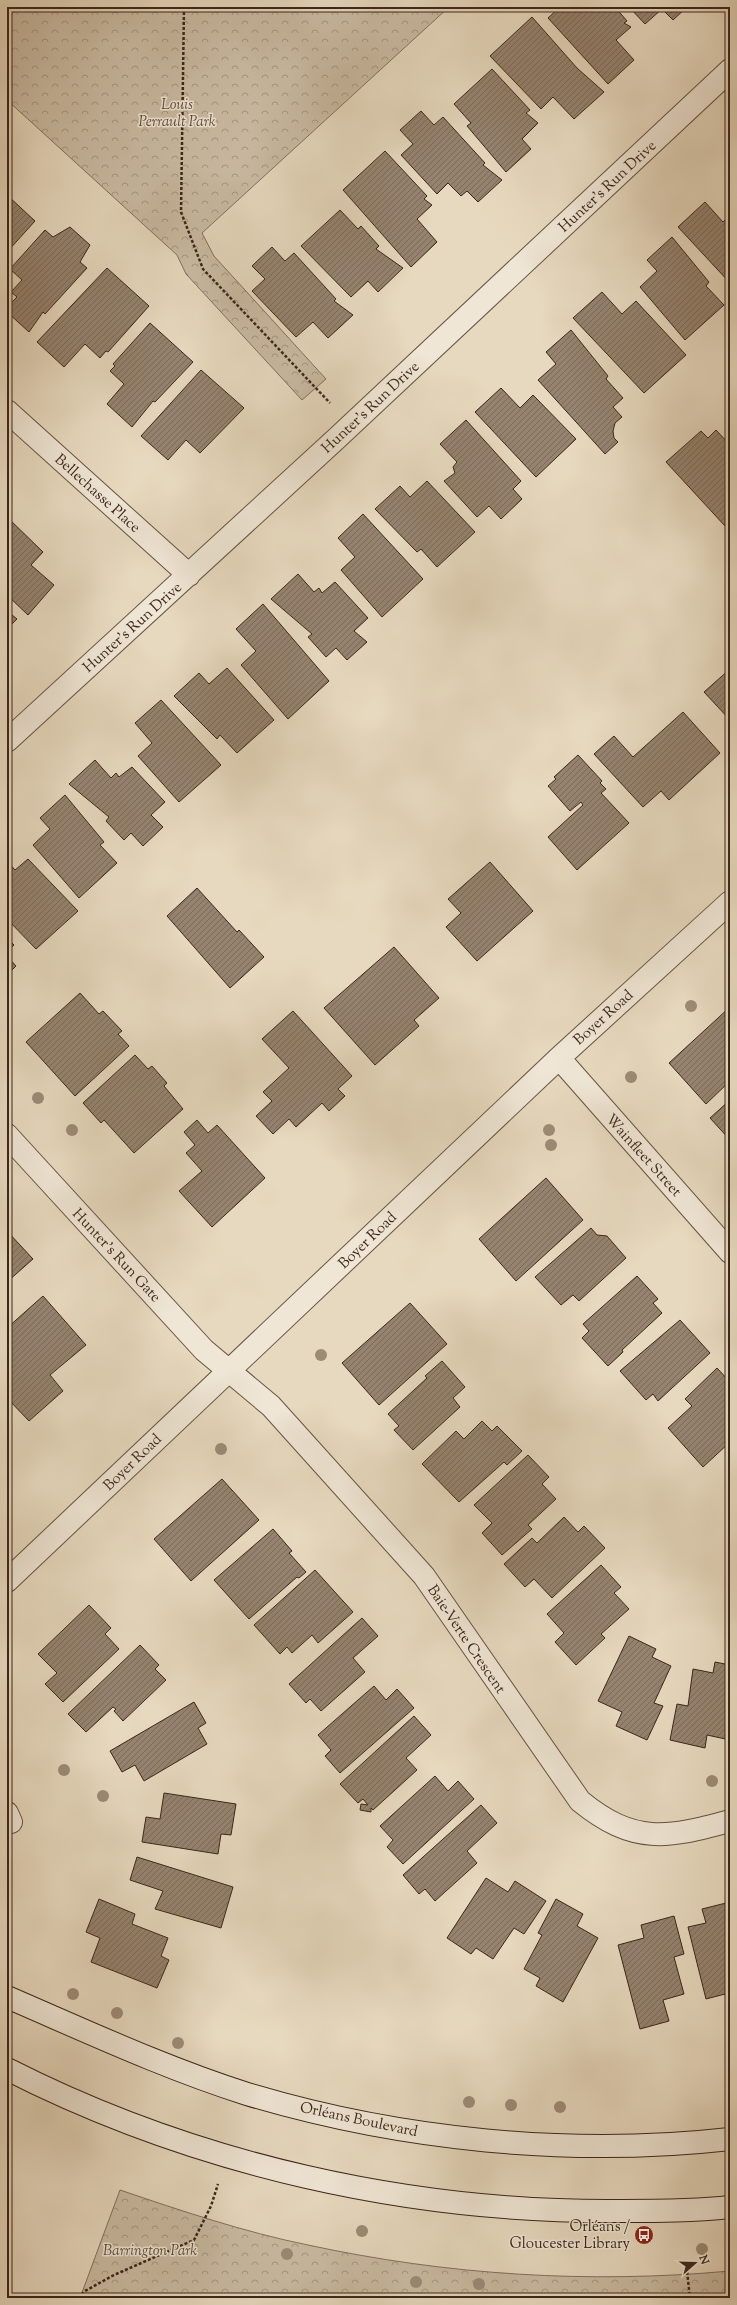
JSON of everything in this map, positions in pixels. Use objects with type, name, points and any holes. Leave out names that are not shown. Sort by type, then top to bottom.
[{"type":"street","name":"Hunter's Run Drive","points":[[7,741],[351,425],[730,70]]},
{"type":"street","name":"Bellechasse Place","points":[[7,411],[189,575]]},
{"type":"street","name":"Boyer Road","points":[[7,1581],[558,1058],[730,902]]},
{"type":"street","name":"Wainfleet Street","points":[[558,1058],[730,1252]]},
{"type":"street","name":"Hunter's Run Gate","points":[[7,1135],[204,1350],[230,1370]]},
{"type":"street","name":"Baie-Verte Crescent","points":[[230,1370],[271,1406],[424,1576],[580,1801],[599,1817],[617,1827],[638,1833],[662,1836],[730,1821]]},
{"type":"street","name":"Orléans Boulevard","points":[[7,1997],[161,2064],[248,2094],[337,2116],[426,2133],[514,2143],[603,2146],[691,2144],[730,2139]]},
{"type":"street","points":[[7,2069],[51,2091],[140,2127],[227,2157],[385,2193],[473,2206],[564,2212],[672,2211],[730,2207]]},
{"type":"path","points":[[184,7],[181,212],[203,268],[351,425]]},
{"type":"path","points":[[78,2298],[85,2291],[114,2275],[194,2240],[211,2206],[227,2157]]},
{"type":"path","points":[[686,2262],[690,2298]]},
{"type":"green space","name":"Louis Perrault Park","points":[[7,7],[449,7],[202,233],[214,256],[326,379],[302,400],[186,274],[177,255],[7,100]]},
{"type":"green space","name":"Barrington Park","points":[[120,2190],[260,2234],[308,2245],[413,2264],[465,2270],[571,2276],[624,2277],[730,2271],[730,2298],[80,2298]]},
{"type":"building","points":[[560,7],[615,7],[627,21],[624,23],[631,27],[616,40],[634,60],[608,84],[548,18]]},
{"type":"building","points":[[629,7],[687,7],[673,20],[662,9],[645,24]]},
{"type":"building","points":[[532,17],[577,68],[604,92],[574,119],[553,97],[541,109],[490,56]]},
{"type":"building","points":[[492,69],[530,110],[526,113],[538,123],[522,139],[531,149],[506,172],[467,126],[471,123],[454,104]]},
{"type":"building","points":[[421,111],[434,125],[443,117],[485,163],[483,165],[502,180],[478,202],[467,191],[461,196],[448,183],[437,194],[401,155],[413,144],[400,130]]},
{"type":"building","points":[[385,151],[427,196],[424,199],[432,205],[417,219],[437,242],[411,267],[343,190]]},
{"type":"building","points":[[7,195],[35,221],[7,252]]},
{"type":"building","points":[[705,202],[723,222],[730,215],[730,283],[678,227]]},
{"type":"building","points":[[340,210],[358,229],[361,226],[379,246],[376,249],[403,268],[378,292],[368,281],[351,297],[301,246]]},
{"type":"building","points":[[70,227],[90,245],[80,262],[87,268],[45,314],[43,312],[29,332],[7,312],[7,307],[17,297],[11,292],[22,280],[10,269],[45,230],[53,237]]},
{"type":"building","points":[[672,237],[709,282],[706,286],[724,305],[685,340],[640,287],[657,271],[647,260]]},
{"type":"building","points":[[272,247],[285,261],[294,253],[336,299],[334,301],[353,315],[328,338],[313,322],[296,337],[252,291],[265,279],[252,266]]},
{"type":"building","points":[[107,268],[149,306],[108,352],[106,351],[100,358],[85,344],[64,367],[37,342]]},
{"type":"building","points":[[602,292],[622,314],[636,301],[686,355],[644,393],[573,318]]},
{"type":"building","points":[[150,323],[193,362],[155,402],[153,401],[132,427],[107,404],[124,384],[110,371],[115,366],[113,364]]},
{"type":"building","points":[[571,330],[608,376],[606,379],[623,398],[613,407],[622,417],[615,423],[613,431],[614,438],[618,442],[605,454],[538,380],[556,364],[546,352]]},
{"type":"building","points":[[201,370],[244,408],[200,453],[186,440],[168,460],[141,436]]},
{"type":"building","points":[[501,388],[520,408],[533,395],[576,439],[536,477],[475,412]]},
{"type":"building","points":[[466,420],[521,481],[513,489],[522,499],[501,519],[489,506],[477,517],[444,481],[455,473],[453,467],[457,462],[440,444]]},
{"type":"building","points":[[716,430],[730,445],[728,446],[730,449],[730,522],[725,526],[666,462],[701,431],[708,438]]},
{"type":"building","points":[[427,481],[475,532],[437,567],[421,549],[417,552],[375,509],[400,486],[410,497]]},
{"type":"building","points":[[363,514],[423,579],[382,617],[341,570],[355,557],[338,538]]},
{"type":"building","points":[[7,517],[43,552],[31,565],[54,585],[28,615],[7,595]]},
{"type":"building","points":[[298,574],[314,592],[319,588],[322,593],[335,582],[368,618],[354,631],[367,642],[347,660],[336,648],[326,657],[308,637],[312,634],[271,599]]},
{"type":"building","points":[[263,604],[329,681],[288,719],[241,665],[256,651],[236,629]]},
{"type":"building","points":[[7,611],[17,619],[7,629]]},
{"type":"building","points":[[227,668],[274,720],[237,753],[220,735],[217,739],[174,696],[199,673],[209,684]]},
{"type":"building","points":[[730,669],[730,720],[704,692]]},
{"type":"building","points":[[161,700],[221,765],[179,802],[138,756],[152,743],[135,723]]},
{"type":"building","points":[[683,712],[720,753],[669,800],[661,791],[643,807],[594,754],[614,736],[633,757]]},
{"type":"building","points":[[578,755],[602,781],[600,783],[606,789],[601,793],[629,823],[577,870],[548,837],[583,805],[581,802],[570,811],[548,786],[556,779],[554,777]]},
{"type":"building","points":[[95,760],[111,778],[116,773],[119,777],[132,767],[165,802],[151,815],[163,827],[143,846],[131,833],[124,840],[106,821],[109,817],[69,784]]},
{"type":"building","points":[[65,795],[104,842],[100,845],[117,863],[79,898],[33,845],[50,829],[40,818]]},
{"type":"building","points":[[28,859],[78,911],[36,949],[7,919],[7,861],[15,870]]},
{"type":"building","points":[[490,862],[533,911],[477,961],[446,927],[461,913],[448,899]]},
{"type":"building","points":[[197,888],[237,932],[239,930],[264,957],[230,988],[167,916]]},
{"type":"building","points":[[7,938],[14,945],[7,952]]},
{"type":"building","points":[[394,947],[439,998],[414,1020],[419,1026],[375,1065],[324,1008]]},
{"type":"building","points":[[7,956],[16,966],[7,975]]},
{"type":"building","points":[[80,993],[99,1014],[103,1011],[122,1031],[118,1034],[129,1046],[75,1096],[26,1042]]},
{"type":"building","points":[[730,1007],[730,1081],[706,1104],[669,1063]]},
{"type":"building","points":[[293,1011],[352,1076],[338,1089],[345,1096],[329,1111],[322,1103],[296,1127],[289,1119],[273,1134],[256,1116],[272,1101],[263,1092],[289,1068],[262,1039]]},
{"type":"building","points":[[135,1055],[148,1069],[152,1066],[167,1083],[164,1086],[183,1109],[134,1153],[104,1120],[101,1123],[83,1103]]},
{"type":"building","points":[[730,1100],[730,1140],[710,1118]]},
{"type":"building","points":[[197,1120],[208,1133],[217,1125],[265,1178],[212,1227],[179,1191],[202,1171],[186,1153],[195,1145],[184,1132]]},
{"type":"building","points":[[546,1178],[583,1220],[516,1281],[479,1239]]},
{"type":"building","points":[[591,1228],[597,1235],[607,1236],[626,1258],[579,1301],[573,1295],[561,1305],[535,1277]]},
{"type":"building","points":[[7,1231],[33,1259],[7,1282]]},
{"type":"building","points":[[637,1276],[658,1299],[653,1303],[662,1313],[622,1350],[623,1352],[608,1366],[582,1338],[589,1331],[583,1324]]},
{"type":"building","points":[[43,1296],[86,1345],[50,1375],[63,1391],[29,1421],[7,1398],[7,1328]]},
{"type":"building","points":[[410,1303],[447,1344],[379,1405],[342,1363]]},
{"type":"building","points":[[680,1320],[710,1353],[658,1401],[653,1394],[646,1400],[620,1371]]},
{"type":"building","points":[[442,1361],[465,1387],[453,1398],[460,1407],[413,1450],[394,1430],[399,1426],[388,1414],[427,1378],[425,1376]]},
{"type":"building","points":[[717,1368],[730,1382],[730,1442],[703,1467],[668,1428],[692,1406],[685,1399]]},
{"type":"building","points":[[482,1421],[492,1431],[497,1426],[522,1451],[507,1465],[504,1462],[459,1502],[422,1464],[456,1431],[464,1439]]},
{"type":"building","points":[[528,1455],[549,1477],[542,1484],[556,1499],[528,1525],[532,1529],[502,1555],[482,1533],[492,1523],[474,1505]]},
{"type":"building","points":[[222,1479],[259,1520],[191,1581],[154,1539]]},
{"type":"building","points":[[564,1517],[578,1532],[584,1526],[605,1548],[552,1598],[534,1579],[525,1587],[504,1564],[532,1538],[537,1543]]},
{"type":"building","points":[[273,1529],[292,1551],[289,1553],[306,1572],[299,1578],[297,1577],[249,1619],[214,1580]]},
{"type":"building","points":[[601,1565],[621,1587],[614,1593],[629,1609],[601,1634],[605,1638],[576,1665],[555,1642],[564,1633],[547,1614]]},
{"type":"building","points":[[315,1570],[353,1612],[318,1643],[312,1635],[292,1653],[287,1647],[280,1654],[254,1625]]},
{"type":"building","points":[[89,1605],[111,1628],[105,1634],[119,1649],[63,1702],[45,1684],[57,1673],[38,1654]]},
{"type":"building","points":[[362,1618],[378,1636],[353,1658],[365,1672],[321,1711],[310,1699],[306,1703],[289,1684]]},
{"type":"building","points":[[629,1636],[656,1649],[652,1657],[671,1666],[654,1703],[663,1706],[647,1740],[616,1726],[622,1712],[598,1701]]},
{"type":"building","points":[[140,1645],[159,1665],[155,1669],[166,1680],[123,1721],[114,1711],[116,1709],[113,1707],[86,1732],[68,1714]]},
{"type":"building","points":[[715,1662],[730,1665],[730,1740],[707,1735],[705,1748],[670,1740],[677,1704],[688,1706],[693,1669],[713,1673]]},
{"type":"building","points":[[374,1686],[386,1700],[397,1689],[414,1708],[340,1773],[325,1756],[331,1750],[318,1735]]},
{"type":"building","points":[[194,1702],[206,1723],[198,1728],[207,1744],[144,1781],[135,1765],[122,1772],[110,1751]]},
{"type":"building","points":[[414,1716],[431,1735],[406,1758],[417,1770],[373,1810],[371,1808],[371,1812],[360,1810],[361,1804],[368,1805],[363,1799],[358,1803],[340,1784]]},
{"type":"building","points":[[435,1776],[448,1791],[458,1781],[474,1799],[403,1864],[387,1847],[393,1840],[380,1826]]},
{"type":"building","points":[[164,1793],[236,1804],[231,1835],[221,1834],[218,1854],[142,1842],[146,1817],[160,1819]]},
{"type":"building","points":[[481,1805],[497,1823],[467,1851],[477,1863],[435,1901],[425,1889],[419,1894],[403,1875]]},
{"type":"building","points":[[137,1857],[233,1887],[221,1928],[155,1909],[163,1891],[130,1880]]},
{"type":"building","points":[[486,1878],[508,1892],[515,1881],[546,1901],[524,1934],[514,1928],[493,1959],[476,1948],[471,1954],[447,1938]]},
{"type":"building","points":[[99,1899],[135,1914],[132,1924],[168,1938],[161,1956],[169,1960],[157,1988],[91,1962],[100,1938],[86,1932]]},
{"type":"building","points":[[556,1899],[583,1914],[577,1926],[598,1938],[563,2002],[536,1986],[540,1978],[524,1969],[542,1935],[538,1933]]},
{"type":"building","points":[[726,1903],[730,1919],[730,2002],[727,2003],[725,1994],[706,1999],[688,1927],[706,1923],[702,1909]]},
{"type":"building","points":[[674,1916],[684,1954],[674,1957],[684,1994],[663,2000],[669,2021],[640,2029],[618,1945],[644,1938],[641,1925]]},
{"type":"place","name":"Orléans / Gloucester Library","points":[[644,2235]]}]
